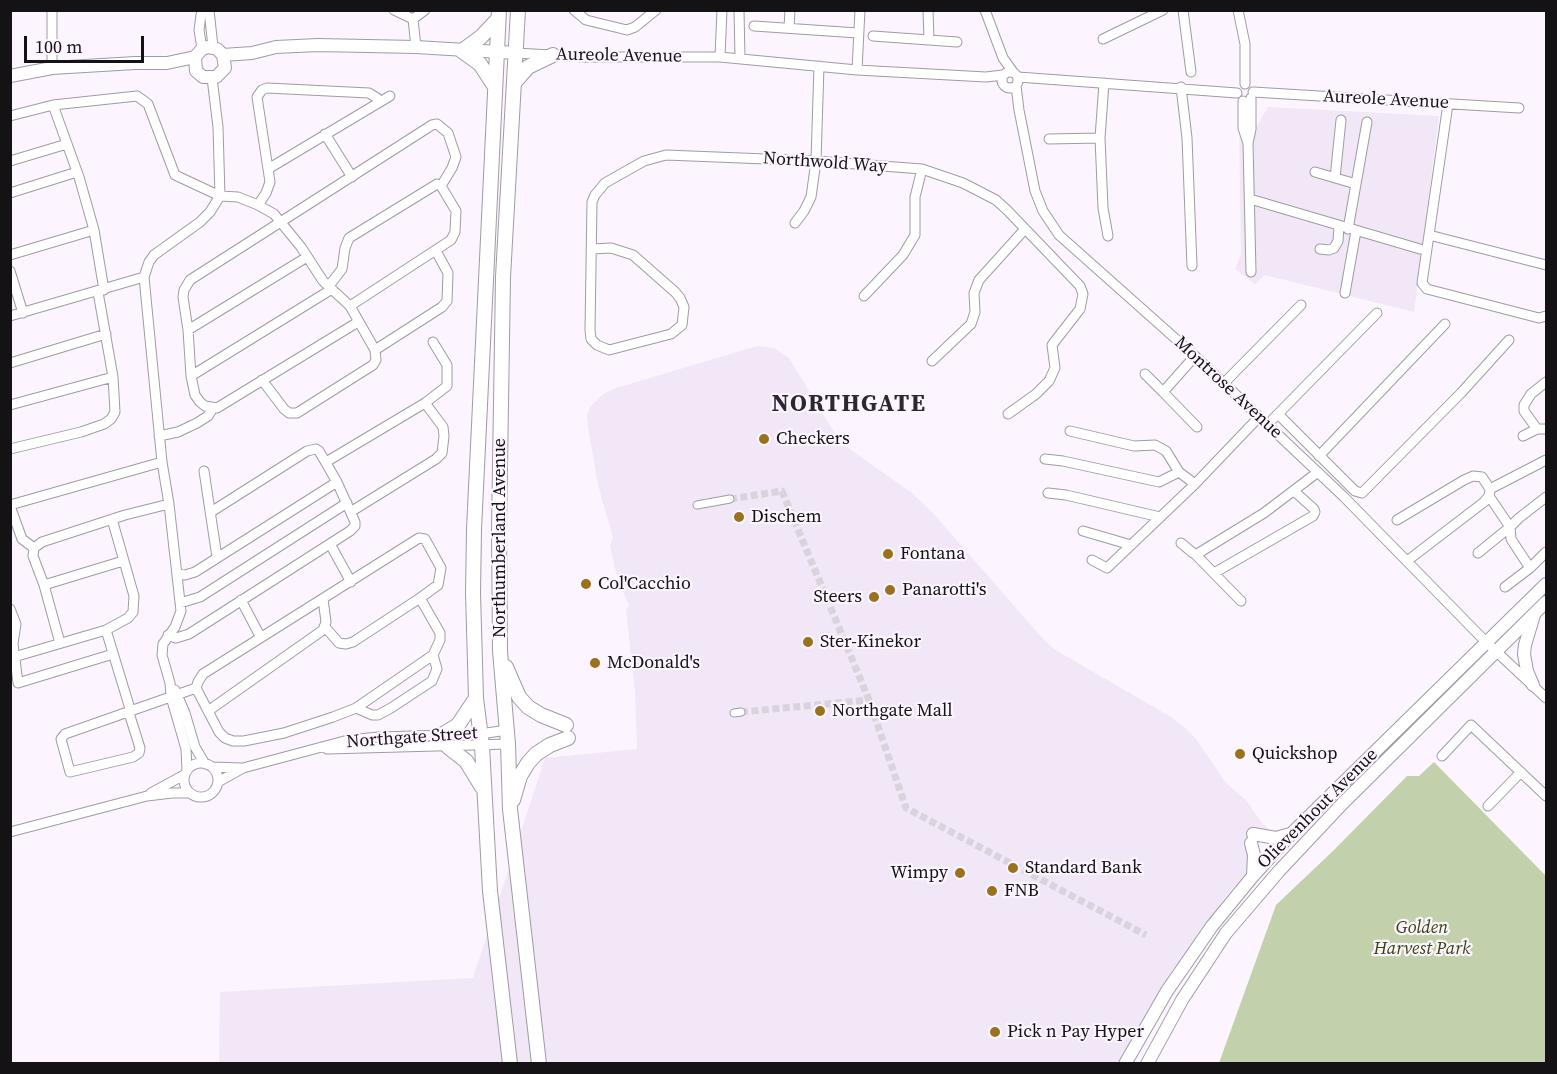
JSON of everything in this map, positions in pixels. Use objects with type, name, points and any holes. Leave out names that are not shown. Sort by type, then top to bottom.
[{"type":"main road","name":"Northumberland Avenue","points":[[518,10],[503,277],[499,530],[500,651],[508,744],[510,809],[539,1064]]},
{"type":"main road","name":"Northumberland Avenue","points":[[498,15],[474,529],[476,698],[481,740],[490,891],[510,1064]]},
{"type":"main road","points":[[495,87],[484,68],[462,51],[482,37],[498,15]]},
{"type":"main road","points":[[514,82],[528,67],[552,55]]},
{"type":"main road","points":[[500,651],[519,697],[528,707],[567,732],[536,754],[528,763],[520,776],[510,809]]},
{"type":"main road","points":[[476,698],[444,741],[466,762],[484,792]]},
{"type":"street","points":[[52,10],[52,68]]},
{"type":"street","points":[[204,10],[199,30],[209,57],[220,75],[212,78],[203,77],[209,57],[209,10]]},
{"type":"street","points":[[394,10],[413,19]]},
{"type":"street","points":[[413,19],[425,10]]},
{"type":"street","points":[[574,10],[586,20],[627,30],[635,27],[656,10]]},
{"type":"street","points":[[789,28],[790,10]]},
{"type":"street","points":[[857,70],[860,10]]},
{"type":"street","points":[[928,10],[929,40]]},
{"type":"street","name":"Montrose Avenue","points":[[985,10],[1011,80],[1035,191],[1043,212],[1053,227],[1318,472],[1486,642],[1546,698]]},
{"type":"street","points":[[1103,39],[1163,10]]},
{"type":"street","points":[[1183,10],[1191,72]]},
{"type":"street","points":[[1238,10],[1245,44],[1245,84],[1238,88],[1246,96],[1251,129],[1248,142],[1251,272]]},
{"type":"street","points":[[720,57],[722,14],[740,14],[740,58]]},
{"type":"street","points":[[413,19],[416,47]]},
{"type":"street","points":[[754,26],[858,33]]},
{"type":"street","points":[[873,36],[957,42]]},
{"type":"street","name":"Aureole Avenue","points":[[10,76],[52,68],[167,63],[252,53],[276,47],[416,47],[585,57],[740,58],[857,70],[1011,80],[1037,79],[1181,87],[1246,96],[1519,108]]},
{"type":"street","points":[[795,223],[809,204],[816,161],[819,66]]},
{"type":"street","points":[[188,741],[185,786],[197,797],[208,795],[213,792],[218,782],[216,771],[188,741],[162,649],[179,618],[180,603],[159,436],[144,277],[154,255],[200,222],[210,212],[220,196],[218,127],[212,78]]},
{"type":"street","points":[[1104,83],[1100,138],[1103,208],[1108,236]]},
{"type":"street","points":[[1181,87],[1187,138],[1192,266]]},
{"type":"street","points":[[258,205],[270,182],[257,97],[262,90],[267,88],[369,93],[380,102]]},
{"type":"street","points":[[10,116],[53,105],[129,96],[142,98],[148,104],[175,175],[220,196],[238,197],[274,214],[323,281],[350,306],[375,350],[376,360],[297,412],[289,413],[284,409],[262,380]]},
{"type":"street","points":[[268,169],[390,96]]},
{"type":"street","points":[[1448,104],[1422,283],[1424,287],[1539,318],[1546,316]]},
{"type":"street","points":[[10,449],[81,432],[104,424],[115,412],[94,230],[77,171],[53,105]]},
{"type":"street","points":[[1335,178],[1341,120]]},
{"type":"street","points":[[1345,293],[1348,228],[1367,122]]},
{"type":"street","points":[[357,321],[217,408],[200,402],[195,395],[191,376],[184,290],[190,280],[432,125],[437,124],[448,134],[456,157],[441,186]]},
{"type":"street","points":[[325,134],[352,177]]},
{"type":"street","points":[[1049,139],[1100,138]]},
{"type":"street","points":[[10,162],[67,144]]},
{"type":"street","name":"Northwold Way","points":[[592,249],[591,209],[595,195],[612,178],[644,161],[666,155],[816,161],[922,169],[963,183],[996,200],[1080,286],[1083,301],[1080,309],[1052,345],[1054,373],[1049,381],[1036,394],[1008,414]]},
{"type":"street","points":[[864,296],[903,255],[915,235],[915,197],[922,169]]},
{"type":"street","points":[[10,193],[77,171]]},
{"type":"street","points":[[1316,172],[1356,184]]},
{"type":"street","points":[[191,376],[331,288],[342,269],[348,238],[437,184],[441,186],[456,211],[455,232],[451,240],[350,306]]},
{"type":"street","points":[[1250,199],[1420,249]]},
{"type":"street","points":[[1320,249],[1334,248],[1348,228]]},
{"type":"street","points":[[932,361],[971,324],[975,312],[974,293],[979,280],[1025,229]]},
{"type":"street","points":[[10,255],[94,230]]},
{"type":"street","points":[[1430,235],[1546,265]]},
{"type":"street","points":[[610,248],[633,255],[675,292],[684,308],[682,325],[678,330],[671,334],[609,350],[597,345],[591,339],[589,317],[592,249],[610,248]]},
{"type":"street","points":[[375,350],[447,301],[448,273],[436,251]]},
{"type":"street","points":[[189,330],[307,257]]},
{"type":"street","points":[[10,271],[23,313]]},
{"type":"street","points":[[10,316],[144,277]]},
{"type":"street","points":[[1224,383],[1301,305]]},
{"type":"street","points":[[1268,425],[1377,313]]},
{"type":"street","points":[[1319,456],[1445,324]]},
{"type":"street","points":[[10,363],[106,334]]},
{"type":"street","points":[[1278,414],[1355,491],[1365,492],[1509,340]]},
{"type":"street","points":[[326,462],[425,403],[447,386],[447,365],[433,342]]},
{"type":"street","points":[[1163,392],[1195,356]]},
{"type":"street","points":[[1145,374],[1197,427]]},
{"type":"street","points":[[10,405],[112,377]]},
{"type":"street","points":[[1523,436],[1542,429],[1524,411],[1524,405],[1531,394],[1546,382]]},
{"type":"street","points":[[180,603],[200,597],[349,507],[436,459],[442,453],[443,428],[425,403]]},
{"type":"street","points":[[159,436],[178,432],[197,423],[208,416],[213,408]]},
{"type":"street","points":[[1092,560],[1107,568],[1195,484],[1259,417]]},
{"type":"street","points":[[1070,431],[1134,446],[1155,445],[1166,451],[1179,472],[1195,484]]},
{"type":"street","points":[[168,635],[176,638],[185,636],[355,526],[337,482],[316,449],[307,451],[211,513]]},
{"type":"street","points":[[1045,459],[1159,482],[1179,472]]},
{"type":"street","points":[[1407,561],[1484,502],[1489,493],[1546,460]]},
{"type":"street","points":[[34,548],[22,539],[10,506],[162,462]]},
{"type":"street","points":[[204,471],[217,557]]},
{"type":"street","points":[[1195,554],[1264,513],[1318,472]]},
{"type":"street","points":[[1397,520],[1464,480],[1473,476],[1482,477],[1510,527],[1511,539],[1530,568]]},
{"type":"street","points":[[177,574],[189,574],[337,482]]},
{"type":"street","points":[[1214,573],[1313,516],[1314,509],[1294,491]]},
{"type":"street","points":[[1048,493],[1066,495],[1160,517]]},
{"type":"street","points":[[1478,553],[1546,497]]},
{"type":"street","points":[[697,505],[730,499]]},
{"type":"street","points":[[60,643],[44,585],[33,556],[34,548],[42,542],[112,519],[169,504]]},
{"type":"street","points":[[14,657],[106,630],[128,618],[133,612],[134,596],[112,519]]},
{"type":"street","points":[[1083,531],[1131,545]]},
{"type":"street","points":[[325,627],[339,643],[353,642],[438,585],[441,568],[425,539],[419,538],[203,674],[196,688],[225,738],[232,741],[244,741],[284,734],[356,708],[433,655],[440,640],[440,633],[420,598]]},
{"type":"street","points":[[1181,543],[1195,554],[1241,601]]},
{"type":"street","points":[[330,544],[351,582]]},
{"type":"street","points":[[1505,587],[1546,552]]},
{"type":"street","points":[[44,585],[123,561]]},
{"type":"street","name":"Olievenhout Avenue","points":[[1125,1064],[1167,991],[1212,926],[1253,876],[1291,834],[1546,584]]},
{"type":"street","points":[[208,711],[315,637],[325,627],[326,611],[323,599]]},
{"type":"street","points":[[241,600],[260,636]]},
{"type":"street","name":"Olievenhout Avenue","points":[[1147,1064],[1182,1000],[1226,933],[1279,871],[1343,803],[1546,602]]},
{"type":"street","points":[[10,609],[16,624],[13,644],[18,683],[113,654]]},
{"type":"street","points":[[1533,685],[1527,671],[1524,654],[1534,614]]},
{"type":"street","points":[[106,630],[130,713],[137,738],[139,753],[133,757],[70,772],[62,744],[62,737],[65,734],[130,713],[196,688]]},
{"type":"street","points":[[356,708],[372,715],[378,715],[432,681],[437,669],[433,655]]},
{"type":"street","points":[[1442,756],[1472,726],[1545,792]]},
{"type":"street","name":"Northgate Street","points":[[218,782],[243,768],[334,743],[357,739],[481,740],[507,730]]},
{"type":"street","name":"Northgate Street","points":[[318,749],[481,740],[508,744]]},
{"type":"street","points":[[147,796],[186,773],[196,764],[208,765]]},
{"type":"street","name":"Northgate Street","points":[[208,765],[243,768]]},
{"type":"street","points":[[1488,806],[1521,772]]},
{"type":"street","points":[[10,832],[147,796],[190,793]]},
{"type":"street","points":[[1253,876],[1252,838],[1276,838],[1291,834]]},
{"type":"shaded area","points":[[1268,107],[1439,116],[1414,312],[1265,275],[1255,284],[1235,269],[1241,254],[1239,124],[1257,126]]},
{"type":"shaded area","name":"Northgate Mall","points":[[757,346],[774,348],[789,358],[837,437],[851,450],[912,493],[932,512],[1045,641],[1054,649],[1183,726],[1196,739],[1226,783],[1246,800],[1269,830],[1248,845],[1249,870],[1225,897],[1188,955],[1173,969],[1147,1012],[1123,1063],[219,1064],[220,992],[473,978],[545,758],[637,749],[635,692],[626,610],[629,605],[618,581],[610,546],[613,538],[598,485],[588,427],[587,416],[590,407],[602,395],[613,389]]},
{"type":"green space","name":"Golden Harvest Park","points":[[1434,762],[1546,876],[1546,1063],[1219,1063],[1276,905],[1407,776],[1419,776]]},
{"type":"tunnel","points":[[730,499],[782,491],[869,700],[906,808],[1146,935]]},
{"type":"tunnel","points":[[741,712],[869,700]]},
{"type":"place","name":"Checkers","points":[[764,439]]},
{"type":"place","name":"Dischem","points":[[739,517]]},
{"type":"place","name":"Fontana","points":[[888,554]]},
{"type":"place","name":"Col'Cacchio","points":[[586,584]]},
{"type":"place","name":"Panarotti's","points":[[890,590]]},
{"type":"place","name":"Steers","points":[[874,597]]},
{"type":"place","name":"Ster-Kinekor","points":[[808,642]]},
{"type":"place","name":"McDonald's","points":[[595,663]]},
{"type":"place","name":"Northgate Mall","points":[[820,711]]},
{"type":"place","name":"Quickshop","points":[[1240,754]]},
{"type":"place","name":"Standard Bank","points":[[1013,868]]},
{"type":"place","name":"Wimpy","points":[[960,873]]},
{"type":"place","name":"FNB","points":[[992,891]]},
{"type":"place","name":"Pick n Pay Hyper","points":[[995,1032]]},
{"type":"district","name":"NORTHGATE","points":[[849,405]]}]
